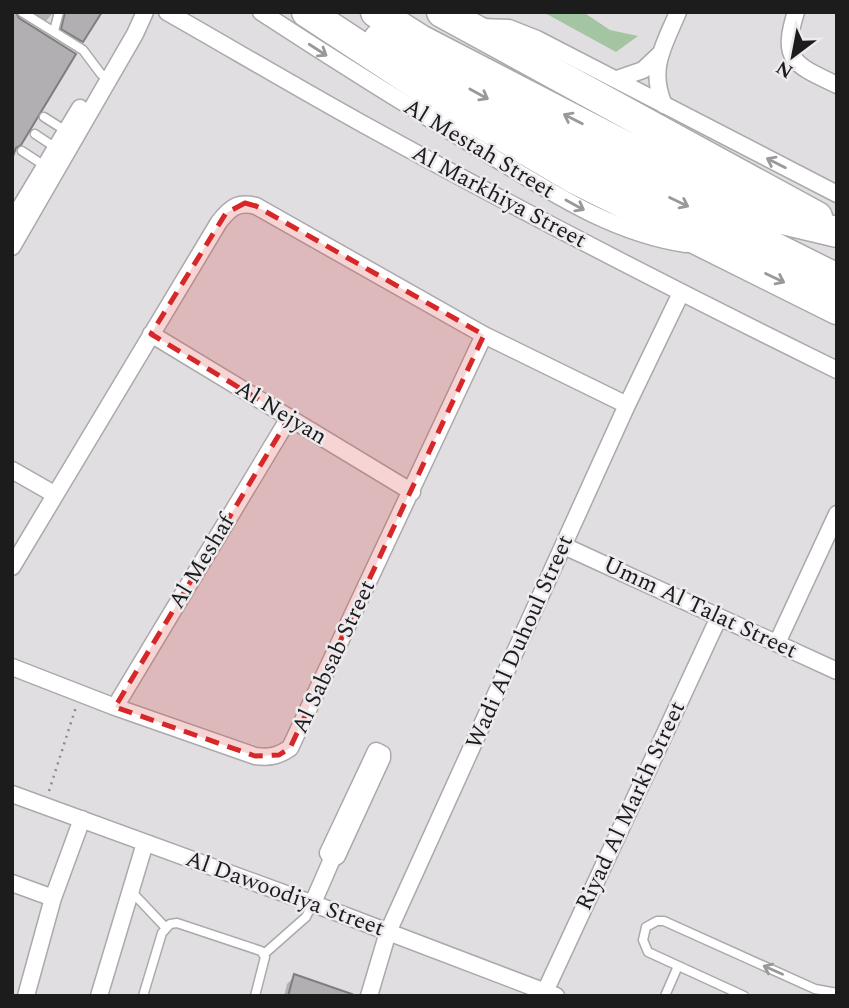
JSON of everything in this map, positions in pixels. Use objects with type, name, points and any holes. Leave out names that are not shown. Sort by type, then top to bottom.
[{"type":"highway","points":[[307,12],[432,94],[574,178],[837,309]]},
{"type":"highway","points":[[376,12],[420,40],[723,197],[762,214],[837,230]]},
{"type":"highway","points":[[442,12],[837,230]]},
{"type":"highway","points":[[352,42],[373,37],[383,40],[607,164],[837,279]]},
{"type":"street","name":"Al Markhiya Street","points":[[167,12],[360,122],[681,293],[837,369]]},
{"type":"street","name":"Al Mestah Street","points":[[261,12],[378,89],[575,206],[649,237],[714,248]]},
{"type":"street","points":[[664,105],[656,80],[660,54],[678,12]]},
{"type":"street","points":[[796,12],[789,35],[789,46],[794,59],[814,74],[837,85]]},
{"type":"street","points":[[12,247],[139,16]]},
{"type":"street","points":[[468,27],[496,26],[521,31],[837,194]]},
{"type":"street","points":[[617,79],[643,70],[660,54]]},
{"type":"street","points":[[12,221],[66,131],[105,77]]},
{"type":"street","points":[[12,567],[219,222],[235,206],[244,203],[256,206],[484,335],[627,405]]},
{"type":"street","name":"Wadi Al Duhoul Street","points":[[369,996],[388,932],[627,405],[681,293]]},
{"type":"street","name":"Al Nejyan","points":[[151,334],[412,492]]},
{"type":"street","name":"Al Sabsab Street","points":[[12,667],[115,707],[255,756],[268,758],[290,748],[484,335]]},
{"type":"street","name":"Al Meshaf","points":[[115,707],[289,418]]},
{"type":"street","points":[[12,470],[54,494]]},
{"type":"street","points":[[777,643],[837,514]]},
{"type":"street","name":"Umm Al Talat Street","points":[[564,546],[837,671]]},
{"type":"street","name":"Riyad Al Markh Street","points":[[548,994],[719,617]]},
{"type":"street","name":"Al Dawoodiya Street","points":[[12,794],[388,932],[548,994]]},
{"type":"street","points":[[312,905],[332,859],[337,856],[354,808]]},
{"type":"street","points":[[26,996],[53,898],[82,819]]},
{"type":"street","points":[[99,996],[145,842]]},
{"type":"street","points":[[12,883],[53,898]]},
{"type":"lane","points":[[22,12],[83,50],[105,77]]},
{"type":"lane","points":[[54,31],[59,12]]},
{"type":"lane","points":[[44,117],[66,131]]},
{"type":"lane","points":[[34,134],[56,148]]},
{"type":"lane","points":[[22,151],[45,166]]},
{"type":"lane","points":[[131,891],[165,927]]},
{"type":"lane","points":[[254,996],[264,954],[298,925],[312,905]]},
{"type":"lane","points":[[744,996],[648,951],[644,946],[643,933],[651,923],[664,921],[815,989],[837,993]]},
{"type":"lane","points":[[165,927],[177,923],[257,949],[264,954]]},
{"type":"lane","points":[[143,996],[165,927]]},
{"type":"lane","points":[[665,996],[677,966]]},
{"type":"path","points":[[44,806],[81,694]]},
{"type":"highlighted area","points":[[245,203],[256,206],[484,335],[290,748],[279,755],[255,756],[115,707],[289,418],[151,334],[226,213]]},
{"type":"green space","points":[[543,12],[583,12],[610,30],[638,36],[616,52]]},
{"type":"building","points":[[12,12],[16,12],[19,18],[76,54],[21,145],[16,148],[12,159]]},
{"type":"building","points":[[65,12],[102,12],[83,42],[61,29]]},
{"type":"building","points":[[294,974],[352,994],[288,996]]}]
